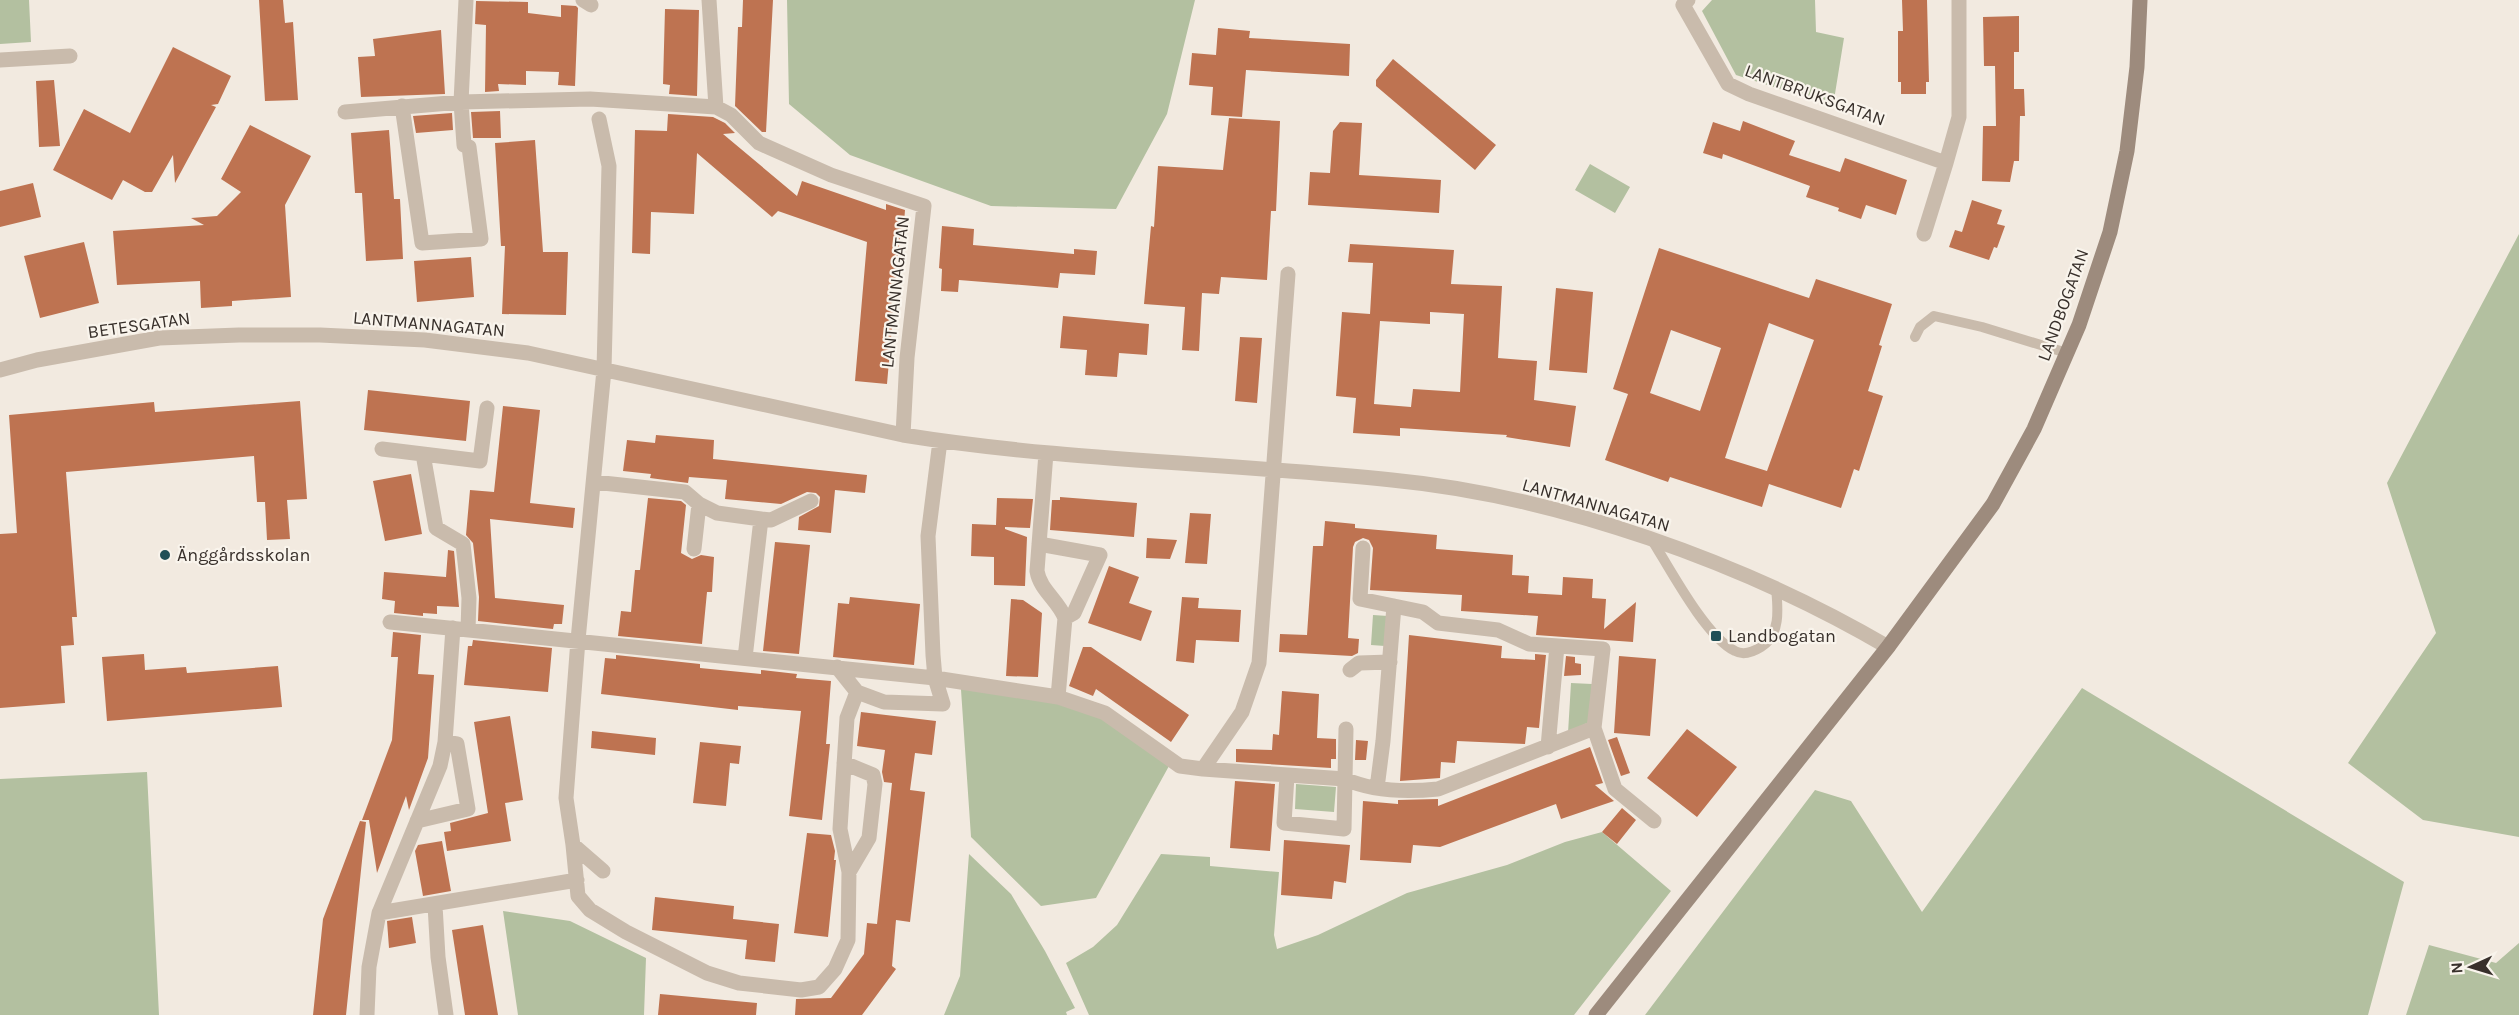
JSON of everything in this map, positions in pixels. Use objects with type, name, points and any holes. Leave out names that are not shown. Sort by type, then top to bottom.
[{"type":"street","points":[[402,106],[422,243],[481,239],[469,147],[464,146],[461,102],[466,0]]},
{"type":"street","points":[[345,112],[461,102],[590,99],[717,107],[709,0]]},
{"type":"street","name":"LANTBRUKSGATAN","points":[[1688,0],[1683,5],[1728,84],[1749,94],[1946,162]]},
{"type":"street","points":[[1924,234],[1959,117],[1959,0]]},
{"type":"street","name":"LANDBOGATAN","points":[[1596,1015],[1888,647],[1993,504],[2034,429],[2067,353],[2110,232],[2127,151],[2137,67],[2140,0]]},
{"type":"street","points":[[0,60],[70,56]]},
{"type":"street","name":"LANTMANNAGATAN","points":[[717,107],[731,115],[759,143],[831,175],[924,206],[907,358],[903,435]]},
{"type":"street","points":[[599,119],[609,166],[604,370],[578,640],[566,798],[578,896],[590,910],[626,932],[707,973],[739,983],[801,990],[819,987],[835,969],[848,940],[849,872],[840,828],[847,718],[857,692]]},
{"type":"street","points":[[1203,769],[1242,712],[1260,663],[1288,274]]},
{"type":"street","name":"LANTMANNAGATAN","points":[[320,335],[414,340],[528,353],[903,435],[940,441],[1046,453],[1393,480],[1480,493],[1602,524],[1652,540],[1776,588],[1836,616],[1888,647]]},
{"type":"street","name":"BETESGATAN","points":[[0,370],[38,360],[159,338],[320,335]]},
{"type":"street","points":[[382,449],[480,461],[487,408]]},
{"type":"street","points":[[837,667],[857,692],[884,702],[943,704],[935,678],[928,536],[940,441]]},
{"type":"street","points":[[1046,453],[1039,544],[1039,582],[1060,606],[1065,618],[1058,697]]},
{"type":"street","points":[[367,1015],[369,967],[379,913],[440,766],[461,629],[469,597],[463,544],[436,528],[423,454]]},
{"type":"street","points":[[594,482],[685,492],[699,504],[717,513],[771,520],[811,501]]},
{"type":"street","points":[[694,549],[699,504]]},
{"type":"street","points":[[745,658],[761,519]]},
{"type":"street","points":[[1039,544],[1100,555],[1074,613],[1065,618]]},
{"type":"street","points":[[1363,548],[1360,598],[1423,612],[1438,622],[1498,630],[1529,644],[1604,649],[1594,728],[1616,789],[1654,821]]},
{"type":"street","points":[[1377,788],[1394,606]]},
{"type":"street","points":[[390,622],[935,678],[1058,697],[1105,713],[1180,766],[1345,779],[1359,785],[1411,792],[1438,789],[1594,728]]},
{"type":"street","points":[[1548,747],[1557,646]]},
{"type":"street","points":[[1350,670],[1359,663],[1390,662]]},
{"type":"street","points":[[1287,776],[1284,823],[1344,829],[1346,729]]},
{"type":"street","points":[[417,821],[468,809],[457,744],[445,742]]},
{"type":"street","points":[[844,763],[873,775],[875,784],[869,838],[849,872]]},
{"type":"street","points":[[573,845],[603,871]]},
{"type":"street","points":[[379,913],[577,880]]},
{"type":"street","points":[[435,905],[438,957],[446,1015]]},
{"type":"lane","points":[[1915,337],[1920,327],[1934,316],[1982,327],[2067,353]]},
{"type":"lane","points":[[1652,540],[1716,636],[1736,652],[1748,653],[1756,650],[1765,644],[1772,634],[1777,622],[1776,588]]},
{"type":"green space","points":[[0,0],[29,0],[31,42],[0,44]]},
{"type":"green space","points":[[787,0],[1195,0],[1167,114],[1116,209],[991,206],[850,155],[789,104]]},
{"type":"green space","points":[[1712,0],[1815,0],[1816,32],[1844,38],[1833,106],[1736,75],[1702,11]]},
{"type":"green space","points":[[1590,164],[1630,187],[1615,213],[1575,190]]},
{"type":"green space","points":[[2519,234],[2519,837],[2423,820],[2348,763],[2436,633],[2387,483]]},
{"type":"green space","points":[[1373,615],[1388,616],[1385,646],[1371,645]]},
{"type":"green space","points":[[960,675],[1073,696],[1169,766],[1096,898],[1041,906],[971,837]]},
{"type":"green space","points":[[1571,683],[1592,684],[1589,722],[1568,733]]},
{"type":"green space","points":[[2082,688],[2404,882],[2368,1015],[1645,1015],[1815,790],[1851,801],[1922,912]]},
{"type":"green space","points":[[147,772],[159,1015],[0,1015],[0,779]]},
{"type":"green space","points":[[1296,784],[1336,787],[1334,812],[1295,809]]},
{"type":"green space","points":[[1602,832],[1671,891],[1574,1015],[1089,1015],[1066,963],[1093,947],[1117,925],[1161,854],[1210,857],[1210,866],[1279,872],[1274,935],[1277,949],[1318,935],[1407,893],[1507,865],[1565,842]]},
{"type":"green space","points":[[969,854],[1011,894],[1075,1008],[1066,1012],[1067,1015],[944,1015],[960,976]]},
{"type":"green space","points":[[503,911],[570,921],[646,958],[644,1015],[518,1015]]},
{"type":"green space","points":[[2519,943],[2519,1015],[2406,1015],[2429,945],[2496,963]]},
{"type":"building","points":[[259,0],[283,0],[285,23],[293,22],[298,100],[265,101]]},
{"type":"building","points":[[743,0],[773,0],[766,132],[762,132],[735,106],[738,27],[742,27]]},
{"type":"building","points":[[1902,0],[1927,0],[1929,82],[1926,82],[1926,94],[1901,94],[1901,82],[1898,82],[1898,31],[1903,31]]},
{"type":"building","points":[[476,1],[528,2],[528,13],[561,17],[561,5],[576,6],[578,8],[575,86],[558,85],[559,72],[526,71],[526,85],[498,84],[499,91],[485,92],[486,25],[475,24]]},
{"type":"building","points":[[665,9],[699,10],[697,96],[669,94],[670,85],[663,84]]},
{"type":"building","points":[[2019,16],[2019,52],[2014,52],[2014,89],[2024,89],[2025,116],[2020,116],[2019,161],[2014,161],[2010,182],[1982,181],[1983,126],[1996,126],[1995,66],[1984,66],[1983,17]]},
{"type":"building","points":[[1218,28],[1250,31],[1249,38],[1350,44],[1349,76],[1246,70],[1242,117],[1211,115],[1213,87],[1189,85],[1192,53],[1216,55]]},
{"type":"building","points":[[441,30],[445,94],[361,97],[358,57],[375,56],[373,39]]},
{"type":"building","points":[[173,47],[231,76],[218,104],[211,105],[216,107],[175,183],[173,155],[152,192],[145,192],[123,180],[112,200],[53,170],[84,109],[130,133]]},
{"type":"building","points":[[1393,59],[1496,145],[1475,170],[1376,86],[1376,80]]},
{"type":"building","points":[[54,80],[60,146],[39,147],[36,81]]},
{"type":"building","points":[[500,111],[501,138],[473,138],[471,112]]},
{"type":"building","points":[[452,113],[453,130],[416,133],[413,116]]},
{"type":"building","points":[[668,114],[713,117],[725,123],[735,133],[723,134],[797,196],[802,181],[886,210],[886,204],[905,210],[903,236],[900,236],[887,384],[855,381],[867,242],[778,211],[772,217],[697,153],[694,214],[651,212],[650,254],[632,253],[635,130],[667,131]]},
{"type":"building","points":[[1229,118],[1280,121],[1276,211],[1271,211],[1267,280],[1221,277],[1219,294],[1202,293],[1199,351],[1182,350],[1185,307],[1144,304],[1151,226],[1154,227],[1158,166],[1223,170]]},
{"type":"building","points":[[1743,121],[1795,141],[1789,155],[1840,172],[1845,158],[1907,180],[1896,215],[1866,205],[1861,219],[1838,211],[1839,208],[1806,197],[1810,186],[1723,154],[1722,159],[1703,153],[1713,122],[1740,131]]},
{"type":"building","points":[[1340,122],[1362,123],[1359,175],[1441,180],[1439,213],[1308,205],[1310,172],[1330,173],[1333,131]]},
{"type":"building","points":[[250,125],[311,156],[285,205],[291,297],[232,301],[232,306],[201,308],[200,281],[117,285],[113,231],[204,225],[191,218],[217,216],[241,192],[221,179]]},
{"type":"building","points":[[389,130],[394,199],[400,199],[403,259],[366,261],[362,193],[355,193],[351,133]]},
{"type":"building","points":[[535,140],[543,252],[568,252],[566,315],[502,314],[505,246],[501,246],[495,143]]},
{"type":"building","points":[[33,183],[41,217],[0,227],[0,191]]},
{"type":"building","points":[[1972,200],[2002,210],[1997,224],[2005,226],[1997,248],[1994,247],[1989,260],[1949,247],[1955,230],[1962,232]]},
{"type":"building","points":[[942,226],[974,229],[973,245],[1074,254],[1074,249],[1097,251],[1095,275],[1060,273],[1058,288],[959,280],[958,292],[941,291],[942,269],[939,268]]},
{"type":"building","points":[[84,242],[99,303],[40,318],[24,256]]},
{"type":"building","points":[[1350,244],[1454,250],[1451,284],[1502,286],[1498,358],[1537,361],[1534,400],[1576,406],[1570,447],[1506,437],[1507,435],[1400,428],[1400,436],[1353,433],[1356,398],[1336,396],[1342,312],[1370,314],[1373,263],[1348,262]],"holes":[[[1430,312],[1464,314],[1460,392],[1413,389],[1411,407],[1374,404],[1380,321],[1430,324]]]},
{"type":"building","points":[[1659,248],[1809,298],[1816,279],[1892,304],[1868,391],[1883,396],[1859,471],[1854,469],[1841,508],[1769,484],[1762,507],[1670,477],[1668,482],[1605,460],[1628,394],[1613,389]],"holes":[[[1769,323],[1814,340],[1767,471],[1725,458]],[[1671,330],[1721,348],[1700,411],[1650,393]]]},
{"type":"building","points":[[471,257],[474,297],[417,302],[414,261]]},
{"type":"building","points":[[1556,288],[1593,292],[1587,373],[1549,370]]},
{"type":"building","points":[[1063,316],[1149,324],[1147,355],[1119,353],[1117,377],[1085,375],[1087,350],[1060,348]]},
{"type":"building","points":[[1240,337],[1262,338],[1257,403],[1235,401]]},
{"type":"building","points":[[368,390],[470,401],[466,441],[364,430]]},
{"type":"building","points":[[300,401],[307,499],[287,500],[290,539],[267,540],[265,502],[257,502],[254,456],[66,472],[77,617],[72,617],[74,645],[61,646],[65,703],[0,708],[0,534],[17,533],[9,415],[154,402],[155,412]]},
{"type":"building","points":[[503,406],[540,410],[530,503],[575,508],[573,528],[490,519],[495,598],[564,605],[562,624],[554,624],[553,629],[478,621],[479,597],[473,543],[466,535],[470,490],[494,492]]},
{"type":"building","points":[[656,435],[714,440],[713,459],[867,475],[865,493],[835,490],[831,533],[798,530],[799,517],[819,506],[820,497],[816,493],[807,492],[781,504],[725,499],[727,480],[689,477],[688,483],[650,478],[651,474],[623,471],[627,440],[655,443]]},
{"type":"building","points":[[411,474],[422,534],[385,541],[373,481]]},
{"type":"building","points":[[1060,497],[1137,503],[1134,537],[1050,530],[1052,500],[1060,500]]},
{"type":"building","points":[[648,498],[681,501],[686,505],[681,553],[692,559],[701,555],[714,557],[712,592],[707,592],[702,644],[618,636],[621,611],[631,612],[635,570],[640,570]]},
{"type":"building","points":[[997,498],[1033,499],[1030,528],[1005,527],[1005,529],[1027,537],[1025,586],[994,585],[994,557],[971,556],[972,524],[996,525]]},
{"type":"building","points":[[1190,513],[1211,514],[1207,564],[1185,563]]},
{"type":"building","points":[[1325,521],[1355,524],[1355,528],[1437,535],[1436,549],[1513,555],[1512,575],[1529,576],[1528,593],[1562,595],[1563,577],[1593,579],[1592,598],[1606,599],[1604,629],[1636,602],[1633,642],[1536,635],[1538,616],[1461,611],[1462,595],[1370,590],[1373,548],[1369,540],[1363,538],[1355,542],[1353,547],[1348,638],[1359,639],[1358,653],[1352,656],[1279,652],[1280,634],[1307,635],[1313,546],[1323,546]]},
{"type":"building","points":[[1147,538],[1177,540],[1170,559],[1146,558]]},
{"type":"building","points":[[775,542],[810,545],[799,654],[763,651]]},
{"type":"building","points":[[448,550],[454,551],[459,607],[437,606],[437,614],[423,613],[423,616],[394,613],[395,601],[382,599],[384,572],[446,577]]},
{"type":"building","points":[[1109,566],[1139,577],[1129,603],[1152,611],[1141,641],[1088,623]]},
{"type":"building","points":[[850,597],[920,604],[914,665],[833,657],[838,603],[849,604]]},
{"type":"building","points":[[1182,597],[1199,598],[1198,608],[1241,610],[1239,642],[1196,640],[1194,663],[1176,661]]},
{"type":"building","points":[[1011,599],[1023,600],[1042,613],[1038,677],[1006,676]]},
{"type":"building","points":[[393,632],[421,635],[418,674],[434,675],[428,758],[409,810],[406,796],[377,873],[369,820],[362,820],[392,740],[398,657],[391,657]]},
{"type":"building","points":[[1409,635],[1502,646],[1501,658],[1535,660],[1535,654],[1546,655],[1539,728],[1527,727],[1525,744],[1457,741],[1455,763],[1441,762],[1440,778],[1400,781]]},
{"type":"building","points":[[473,640],[552,648],[548,692],[464,685],[468,646],[472,646]]},
{"type":"building","points":[[1083,647],[1091,647],[1189,715],[1171,742],[1096,689],[1093,696],[1069,686]]},
{"type":"building","points":[[144,654],[145,670],[186,667],[187,673],[278,666],[282,707],[107,721],[102,657]]},
{"type":"building","points":[[616,655],[700,664],[700,668],[761,674],[761,670],[797,674],[796,678],[831,681],[826,744],[830,744],[822,820],[789,816],[801,711],[738,706],[738,710],[601,694],[605,658],[616,659]]},
{"type":"building","points":[[1566,656],[1575,657],[1575,663],[1581,664],[1581,675],[1564,676]]},
{"type":"building","points":[[1619,656],[1656,659],[1650,736],[1614,733]]},
{"type":"building","points":[[1282,691],[1319,694],[1317,738],[1336,739],[1336,759],[1331,759],[1331,768],[1236,762],[1236,749],[1272,750],[1273,734],[1279,735]]},
{"type":"building","points":[[861,712],[936,721],[932,755],[915,753],[910,790],[925,792],[910,922],[896,920],[892,966],[896,969],[862,1015],[795,1015],[796,999],[831,998],[864,954],[867,923],[877,924],[892,783],[884,782],[882,772],[885,750],[857,746]]},
{"type":"building","points":[[510,716],[523,800],[505,803],[511,841],[447,851],[444,832],[451,831],[450,823],[488,813],[474,722]]},
{"type":"building","points":[[1687,729],[1737,767],[1697,817],[1647,778]]},
{"type":"building","points":[[592,731],[656,738],[655,755],[591,748]]},
{"type":"building","points":[[1617,737],[1630,773],[1621,776],[1608,740]]},
{"type":"building","points":[[1356,740],[1368,741],[1366,760],[1355,760]]},
{"type":"building","points":[[700,742],[741,746],[739,764],[730,763],[726,806],[693,803]]},
{"type":"building","points":[[1590,747],[1603,783],[1595,785],[1614,801],[1561,819],[1556,804],[1440,847],[1413,845],[1411,863],[1360,860],[1363,801],[1398,804],[1398,800],[1438,799],[1438,806]]},
{"type":"building","points":[[1235,781],[1275,784],[1270,851],[1230,848]]},
{"type":"building","points":[[1622,808],[1636,820],[1617,844],[1602,832]]},
{"type":"building","points":[[360,821],[366,822],[346,1015],[313,1015],[323,919]]},
{"type":"building","points":[[807,833],[831,835],[835,851],[828,937],[794,933]]},
{"type":"building","points":[[1284,840],[1350,845],[1346,883],[1334,881],[1332,899],[1281,895]]},
{"type":"building","points":[[442,841],[451,891],[423,896],[415,851],[418,845]]},
{"type":"building","points":[[655,897],[734,906],[733,919],[779,924],[775,962],[745,959],[747,940],[652,930]]},
{"type":"building","points":[[412,917],[416,943],[389,948],[387,921]]},
{"type":"building","points":[[483,925],[498,1015],[465,1015],[452,930]]},
{"type":"building","points":[[660,994],[757,1003],[756,1015],[658,1015]]},
{"type":"place","name":"Änggårdsskolan","points":[[165,555]]},
{"type":"place","name":"Landbogatan","points":[[1716,636]]}]
